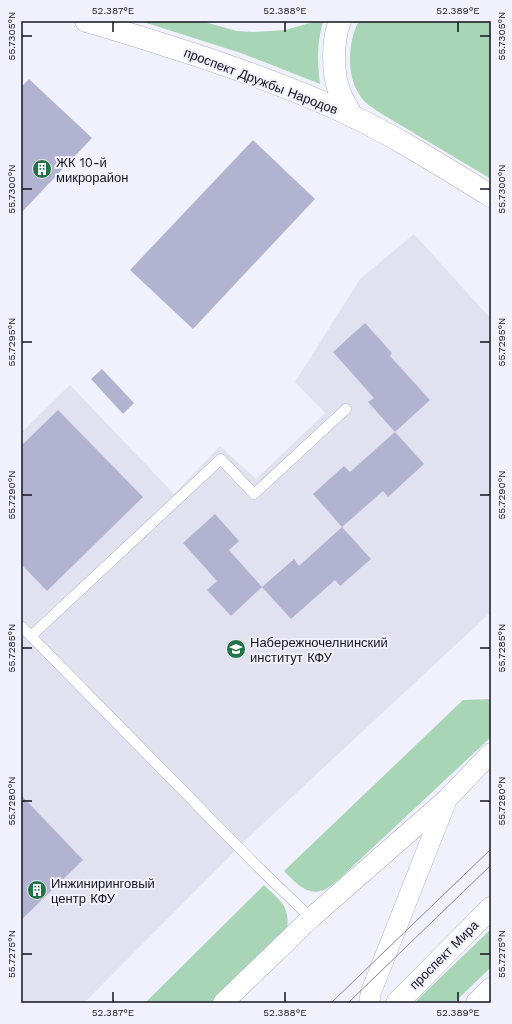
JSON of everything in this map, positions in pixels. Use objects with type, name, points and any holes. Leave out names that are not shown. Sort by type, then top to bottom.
[{"type":"main road","name":"проспект Дружбы Народов","points":[[86,21],[235,68],[310,97],[352,116],[402,143],[491,196]]},
{"type":"main road","points":[[340,21],[337,27],[334,48],[334,71],[339,92],[352,116]]},
{"type":"main road","name":"проспект Мира","points":[[397,1003],[491,908]]},
{"type":"main road","points":[[477,1003],[491,989]]},
{"type":"street","points":[[223,1003],[311,918],[447,798],[491,753]]},
{"type":"street","points":[[369,1003],[371,992],[447,798]]},
{"type":"lane","points":[[31,636],[221,459],[254,494],[346,409]]},
{"type":"lane","points":[[21,626],[250,859],[311,918]]},
{"type":"shaded area","name":"Набережночелнинский институт КФУ","points":[[414,234],[491,319],[491,612],[250,836],[84,1003],[21,1003],[21,433],[70,385],[174,494],[220,446],[256,479],[325,413],[295,382],[360,279]]},
{"type":"green space","points":[[140,21],[201,21],[237,31],[253,32],[285,30],[317,21],[323,21],[318,52],[320,84],[241,53]]},
{"type":"green space","points":[[359,21],[491,21],[491,179],[369,106],[359,94],[355,86],[350,67],[351,48],[355,29]]},
{"type":"green space","points":[[491,699],[491,737],[337,881],[324,890],[312,892],[292,880],[284,871],[463,700]]},
{"type":"green space","points":[[264,885],[283,904],[287,914],[287,929],[211,1003],[145,1003]]},
{"type":"green space","points":[[491,929],[491,967],[454,1003],[414,1003]]},
{"type":"building","name":"ЖК 10-й микрорайон","points":[[29,79],[92,138],[21,213],[21,87]]},
{"type":"building","points":[[253,140],[315,199],[193,329],[130,270]]},
{"type":"building","points":[[365,323],[392,353],[390,356],[430,400],[395,432],[368,402],[374,398],[333,352]]},
{"type":"building","points":[[102,369],[134,403],[123,414],[91,379]]},
{"type":"building","points":[[58,410],[143,497],[47,591],[21,564],[21,446]]},
{"type":"building","points":[[395,432],[424,464],[388,497],[383,491],[342,527],[313,494],[344,466],[350,472]]},
{"type":"building","points":[[215,514],[239,541],[229,550],[262,587],[231,616],[207,590],[217,581],[183,543]]},
{"type":"building","points":[[342,527],[371,559],[340,586],[335,580],[291,619],[262,587],[294,559],[299,566]]},
{"type":"building","name":"Инжиниринговый центр КФУ","points":[[21,795],[83,860],[21,920]]},
{"type":"tram line","points":[[331,1003],[491,849]]},
{"type":"tram line","points":[[348,1003],[491,865]]},
{"type":"place","name":"ЖК 10-й микрорайон","points":[[42,169]]},
{"type":"place","name":"Набережночелнинский институт КФУ","points":[[236,649]]},
{"type":"place","name":"Инжиниринговый центр КФУ","points":[[37,890]]}]
